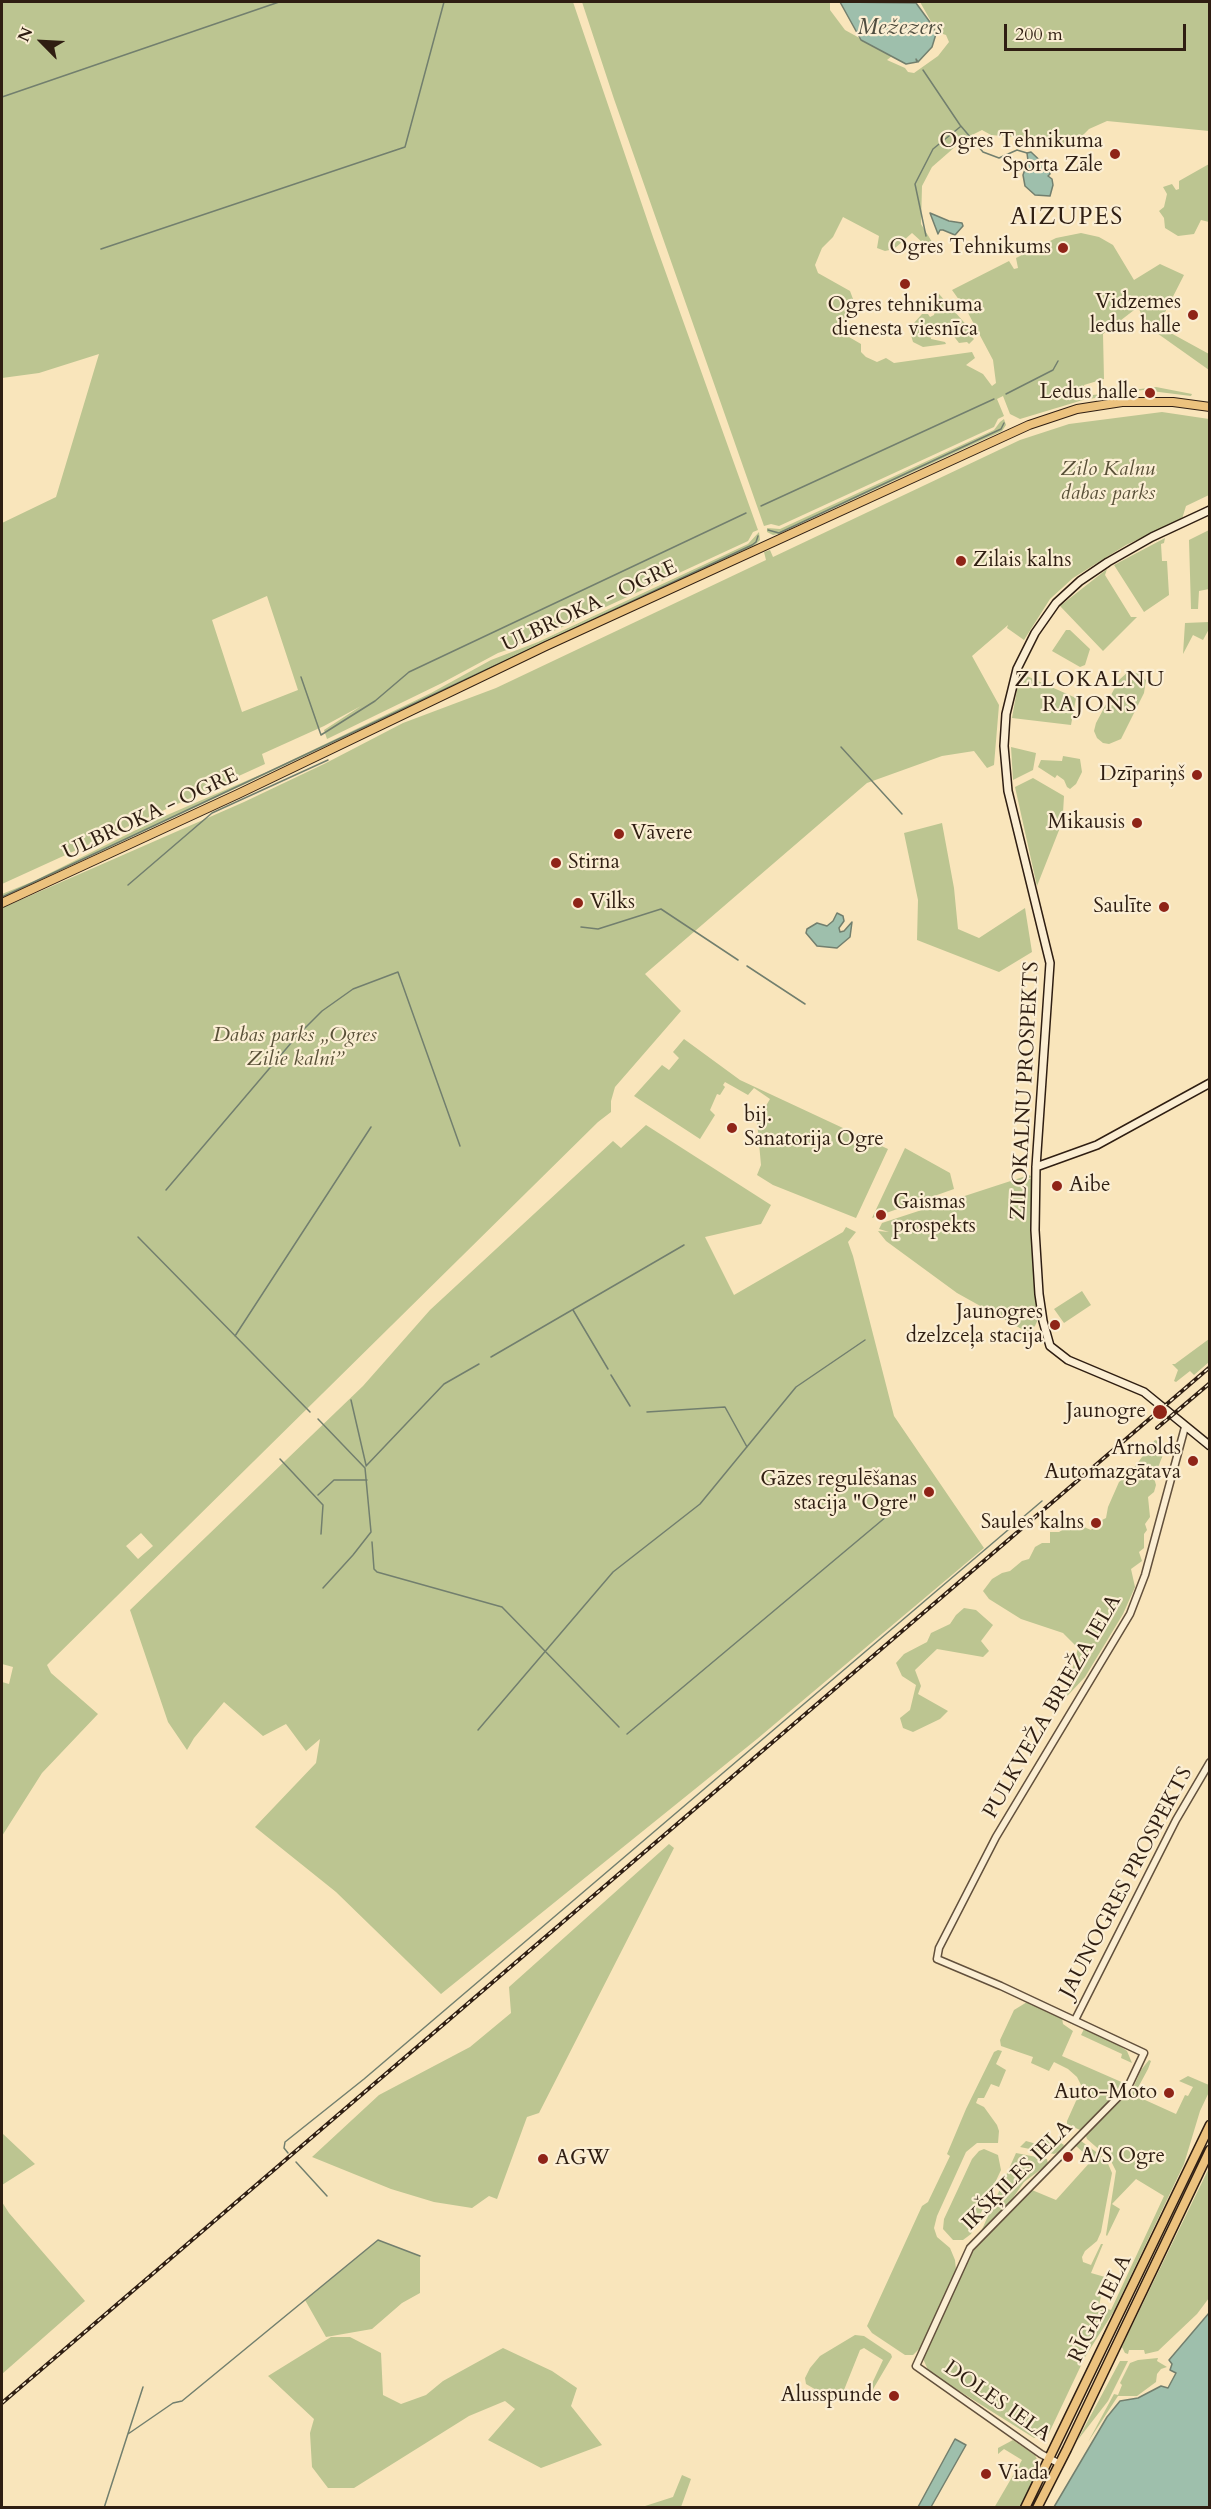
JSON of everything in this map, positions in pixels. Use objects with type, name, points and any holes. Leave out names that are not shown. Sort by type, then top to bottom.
[{"type":"highway","name":"RĪGAS IELA","points":[[1025,2508],[1209,2126]]},
{"type":"highway","name":"RĪGAS IELA","points":[[1037,2508],[1209,2150]]},
{"type":"main road","name":"ULBROKA - OGRE","points":[[2,903],[557,642],[1029,425],[1077,409],[1122,402],[1173,402],[1209,407]]},
{"type":"main road","name":"ZILOKALNU PROSPEKTS","points":[[1185,1427],[1154,1400],[1134,1387],[1068,1360],[1050,1346],[1042,1319],[1036,1263],[1036,1167],[1050,963],[1005,772],[1005,730],[1013,682],[1035,633],[1067,592],[1108,562],[1152,537],[1209,510]]},
{"type":"main road","points":[[1036,1167],[1098,1145],[1209,1083]]},
{"type":"main road","points":[[1185,1427],[1209,1446]]},
{"type":"street","name":"PULKVEŽA BRIEŽA IELA","points":[[1075,2020],[937,1959],[939,1948],[996,1837],[1133,1607],[1145,1575],[1185,1427]]},
{"type":"street","name":"JAUNOGRES PROSPEKTS","points":[[1075,2020],[1160,1851],[1209,1762]]},
{"type":"street","name":"IKŠĶILES IELA","points":[[916,2366],[970,2248],[1124,2092],[1133,2078],[1144,2053],[1075,2020]]},
{"type":"street","name":"DOLES IELA","points":[[916,2366],[1060,2464]]},
{"type":"green space","points":[[2,2],[573,2],[653,237],[758,530],[753,532],[748,541],[530,642],[498,653],[327,739],[324,730],[361,706],[324,726],[262,754],[265,764],[2,884],[2,523],[56,497],[99,354],[39,373],[2,378]],"holes":[[[267,596],[298,690],[242,712],[212,620]]]},
{"type":"green space","points":[[582,2],[830,2],[830,10],[845,30],[892,56],[887,60],[914,73],[938,56],[949,42],[946,35],[937,32],[920,2],[1209,2],[1209,131],[1107,121],[1089,129],[1077,141],[1062,147],[1044,149],[1014,137],[991,135],[982,130],[964,139],[932,167],[922,186],[921,224],[937,250],[933,252],[912,233],[894,249],[885,251],[877,248],[879,236],[843,217],[833,237],[822,248],[815,265],[818,273],[850,291],[853,299],[842,323],[842,333],[861,344],[861,352],[866,357],[877,362],[886,358],[894,363],[972,352],[975,358],[966,365],[983,374],[992,386],[996,383],[993,360],[967,311],[952,290],[1009,261],[1014,269],[1018,268],[1016,258],[1056,238],[1081,233],[1099,237],[1113,245],[1134,280],[1160,264],[1184,275],[1158,326],[1209,354],[1209,370],[1147,326],[1138,307],[1103,334],[1104,379],[1084,385],[1085,396],[1156,387],[1192,394],[1191,396],[1143,390],[1083,400],[1020,419],[1010,414],[1003,396],[997,399],[1004,416],[998,419],[994,427],[779,526],[771,524],[764,526]]},
{"type":"green space","points":[[1209,164],[1209,222],[1201,220],[1194,234],[1178,236],[1165,228],[1164,218],[1159,211],[1164,207],[1167,194],[1163,187],[1172,184],[1176,190],[1179,189],[1179,181]]},
{"type":"green space","points":[[939,294],[970,329],[970,335],[974,339],[969,344],[959,343],[946,326],[930,333],[931,339],[946,344],[923,347],[913,342],[910,332],[914,323],[922,314],[928,314],[930,317],[934,315]]},
{"type":"green space","name":"Dabas parks „Ogres Zilie kalni”","points":[[1162,412],[1209,419],[1209,495],[1186,506],[1182,519],[1126,545],[1073,578],[1050,599],[1024,640],[1007,628],[1008,625],[972,656],[999,705],[994,765],[987,768],[974,751],[942,756],[867,783],[645,974],[681,1011],[615,1087],[611,1112],[598,1122],[47,1665],[51,1673],[98,1714],[42,1773],[2,1836],[2,1682],[9,1684],[13,1667],[2,1664],[2,908],[244,802],[403,723],[496,688],[766,560],[764,552],[770,550],[773,557],[1020,440],[1069,424]],"holes":[[[141,1533],[153,1546],[138,1559],[126,1546]]]},
{"type":"green space","points":[[1004,419],[1006,425],[1002,431],[778,534],[773,535],[767,532],[767,528],[780,529],[994,430]]},
{"type":"green space","points":[[1209,530],[1209,589],[1199,591],[1198,609],[1191,609],[1189,540]]},
{"type":"green space","points":[[759,532],[760,540],[755,545],[2,898],[2,894],[34,881],[158,819],[269,771],[431,693],[491,660],[538,642],[748,544]]},
{"type":"green space","points":[[1165,538],[1164,543],[1161,544],[1162,561],[1167,561],[1169,595],[1144,612],[1114,565]]},
{"type":"green space","points":[[1107,569],[1105,575],[1131,617],[1137,617],[1103,651],[1060,606]]},
{"type":"green space","points":[[1209,622],[1209,629],[1203,640],[1193,635],[1183,654],[1185,623]]},
{"type":"green space","points":[[1066,630],[1070,630],[1090,649],[1085,665],[1080,667],[1052,651]]},
{"type":"green space","points":[[1129,671],[1139,674],[1146,680],[1144,693],[1121,739],[1109,744],[1103,743],[1094,731],[1096,723],[1119,680]]},
{"type":"green space","points":[[1020,673],[1076,698],[1071,725],[1012,718]]},
{"type":"green space","points":[[1011,747],[1036,753],[1033,770],[1013,780]]},
{"type":"green space","points":[[1063,756],[1080,759],[1082,772],[1076,784],[1070,789],[1057,775],[1055,778],[1038,767],[1041,760],[1062,761]]},
{"type":"green space","points":[[1033,778],[1064,796],[1063,813],[1065,815],[1037,886],[1015,787]]},
{"type":"green space","points":[[942,823],[954,888],[958,929],[979,938],[1025,908],[1032,952],[999,972],[917,940],[918,900],[904,833]]},
{"type":"green space","points":[[684,1039],[740,1080],[888,1149],[856,1218],[773,1185],[757,1175],[761,1165],[757,1121],[770,1099],[754,1088],[748,1095],[725,1082],[723,1085],[725,1087],[720,1095],[717,1094],[710,1110],[715,1115],[700,1139],[634,1096],[662,1065],[669,1070],[679,1058],[673,1052]]},
{"type":"green space","points":[[646,1125],[771,1205],[761,1224],[705,1237],[734,1295],[843,1232],[846,1227],[856,1232],[848,1242],[894,1416],[984,1548],[757,1739],[441,1994],[336,1892],[255,1827],[316,1763],[320,1739],[306,1751],[286,1724],[263,1736],[224,1702],[187,1750],[168,1722],[130,1610],[363,1386],[430,1310],[613,1141],[621,1148]]},
{"type":"green space","points":[[905,1148],[950,1173],[954,1189],[872,1218]]},
{"type":"green space","points":[[1029,1175],[1032,1177],[1021,1181],[1033,1178],[1033,1260],[1039,1314],[1038,1317],[1033,1316],[1038,1319],[1035,1326],[1027,1332],[957,1293],[886,1241],[878,1231],[889,1232],[879,1229],[882,1223]]},
{"type":"green space","points":[[1082,1291],[1091,1305],[1064,1323],[1054,1309]]},
{"type":"green space","points":[[1209,1339],[1209,1362],[1194,1375],[1190,1371],[1176,1382],[1174,1381],[1178,1370],[1172,1364]]},
{"type":"green space","points":[[1155,1440],[1163,1443],[1164,1452],[1154,1478],[1156,1485],[1154,1492],[1148,1497],[1150,1517],[1145,1524],[1147,1530],[1144,1534],[1144,1548],[1139,1552],[1142,1561],[1131,1569],[1135,1587],[1123,1614],[1085,1677],[1057,1707],[1067,1689],[1078,1648],[1063,1633],[1021,1619],[989,1599],[983,1591],[992,1579],[1029,1559],[1035,1547],[1042,1543],[1050,1543],[1050,1532],[1059,1532],[1077,1524],[1091,1530],[1096,1523],[1106,1518],[1108,1507],[1119,1482],[1130,1473]]},
{"type":"green space","points":[[964,1608],[976,1610],[993,1625],[981,1641],[989,1651],[983,1657],[937,1649],[915,1670],[921,1686],[918,1694],[948,1711],[940,1719],[913,1732],[903,1728],[900,1718],[910,1710],[916,1685],[902,1676],[896,1663],[904,1654],[927,1642],[931,1633],[950,1624]]},
{"type":"green space","points":[[669,1844],[674,1848],[539,2113],[527,2117],[497,2199],[489,2196],[472,2208],[434,2202],[391,2189],[312,2157],[379,2095],[470,2047],[511,2013],[509,1987]]},
{"type":"green space","points":[[1027,2002],[1062,2018],[1063,2024],[1073,2031],[1062,2056],[1126,2084],[1080,2130],[1067,2124],[1080,2092],[1081,2085],[1077,2077],[1054,2062],[1049,2071],[1031,2063],[1033,2057],[1001,2046],[1000,2040],[1014,2010]]},
{"type":"green space","points":[[1084,2029],[1127,2051],[1132,2063],[1121,2058],[1122,2054],[1081,2035]]},
{"type":"green space","points":[[1002,2051],[996,2064],[1006,2070],[999,2087],[991,2084],[984,2098],[978,2098],[976,2103],[984,2107],[997,2125],[998,2143],[977,2143],[966,2152],[937,2216],[934,2228],[937,2237],[950,2248],[956,2270],[920,2348],[913,2355],[905,2355],[872,2333],[867,2326],[922,2206],[928,2202],[950,2156],[947,2154],[966,2109],[994,2052]]},
{"type":"green space","points":[[1149,2060],[1151,2061],[1148,2069],[1134,2095],[1176,2114],[1185,2095],[1188,2096],[1193,2087],[1179,2081],[1188,2076],[1209,2085],[1209,2092],[1200,2111],[1184,2164],[1114,2311],[1085,2357],[1049,2433],[1045,2438],[1034,2438],[929,2372],[924,2361],[924,2354],[971,2253],[1032,2190],[1056,2200],[1092,2160],[1076,2146],[1081,2141],[1106,2159],[1112,2173],[1101,2232],[1097,2241],[1085,2251],[1082,2257],[1083,2262],[1091,2265],[1103,2244],[1091,2273],[1105,2277],[1099,2306],[1111,2310],[1164,2196],[1136,2179],[1112,2204],[1120,2209],[1107,2236],[1116,2171],[1110,2159],[1086,2136],[1134,2086],[1141,2070]]},
{"type":"green space","points":[[2,2133],[35,2164],[2,2185]]},
{"type":"green space","points":[[1050,2136],[1064,2145],[1061,2151],[1054,2154],[1020,2147],[1026,2141],[1040,2145]]},
{"type":"green space","points":[[984,2149],[998,2155],[1001,2170],[971,2234],[963,2240],[953,2240],[943,2229],[944,2219],[972,2159]]},
{"type":"green space","points":[[1016,2153],[1047,2159],[1048,2164],[1024,2182],[1010,2202],[980,2234]]},
{"type":"green space","points":[[1209,2168],[1209,2298],[1197,2314],[1158,2351],[1145,2354],[1144,2350],[1129,2350],[1128,2354],[1125,2353],[1122,2347],[1125,2340]]},
{"type":"green space","points":[[2,2202],[85,2301],[2,2374]]},
{"type":"green space","points":[[378,2240],[420,2256],[420,2293],[402,2303],[372,2329],[326,2337],[305,2300]]},
{"type":"green space","points":[[855,2335],[864,2336],[891,2354],[892,2357],[869,2396],[867,2396],[868,2392],[883,2360],[864,2348],[860,2350],[840,2400],[832,2399],[806,2384],[805,2378],[810,2368],[820,2356]]},
{"type":"green space","points":[[331,2337],[350,2337],[381,2353],[383,2395],[401,2404],[426,2395],[443,2381],[503,2348],[552,2371],[577,2388],[571,2406],[602,2445],[541,2468],[488,2440],[515,2409],[505,2401],[469,2416],[354,2488],[328,2488],[312,2467],[310,2433],[314,2419],[268,2376]]},
{"type":"green space","points":[[1158,2358],[1157,2361],[1167,2367],[1161,2369],[1157,2374],[1156,2382],[1137,2396],[1118,2396],[1088,2442],[1114,2394],[1118,2395],[1122,2385],[1120,2383],[1130,2363]]},
{"type":"green space","points":[[1120,2361],[1128,2361],[1108,2401],[1077,2441]]},
{"type":"green space","points":[[1013,2440],[1035,2455],[1039,2464],[1037,2475],[1020,2507],[994,2508],[1022,2460],[1004,2449],[998,2454],[998,2448]]},
{"type":"green space","points":[[682,2475],[691,2479],[681,2507],[642,2507],[673,2497]]},
{"type":"water","name":"Mežezers","points":[[840,2],[916,3],[936,34],[932,47],[918,62],[916,59],[917,62],[906,64],[861,40]]},
{"type":"water","points":[[1031,152],[1049,169],[1048,176],[1052,179],[1053,185],[1050,196],[1035,195],[1025,186],[1023,175],[1028,161],[1027,153]]},
{"type":"water","points":[[930,213],[949,221],[962,223],[963,226],[955,235],[943,230],[940,230],[938,234]]},
{"type":"water","points":[[837,913],[843,916],[844,921],[839,928],[840,932],[852,922],[850,937],[837,948],[817,946],[806,933],[807,929],[817,923],[827,926]]},
{"type":"water","points":[[1209,2313],[1209,2507],[1054,2507],[1107,2417],[1120,2401],[1138,2398],[1161,2386],[1168,2388],[1176,2373],[1170,2370],[1172,2364],[1169,2360]]},
{"type":"water","points":[[955,2439],[966,2445],[931,2507],[918,2507]]},
{"type":"waterway","points":[[2,97],[279,2]]},
{"type":"waterway","points":[[101,249],[405,147],[444,2]]},
{"type":"waterway","points":[[923,70],[960,125],[983,152],[999,158],[1017,150],[1027,153]]},
{"type":"waterway","points":[[926,236],[915,184],[933,149],[960,127]]},
{"type":"waterway","points":[[1006,394],[1053,370],[1058,361]]},
{"type":"waterway","points":[[761,506],[994,399]]},
{"type":"waterway","points":[[768,530],[779,533],[1001,429],[1004,423]]},
{"type":"waterway","points":[[301,677],[321,735],[375,701],[409,672],[746,513]]},
{"type":"waterway","points":[[2,897],[752,545],[758,536]]},
{"type":"waterway","points":[[841,747],[902,814]]},
{"type":"waterway","points":[[128,885],[212,813],[328,760]]},
{"type":"waterway","points":[[581,927],[598,929],[661,909],[738,960]]},
{"type":"waterway","points":[[747,966],[805,1004]]},
{"type":"waterway","points":[[166,1190],[297,1036],[322,1011],[353,989],[398,972],[460,1146]]},
{"type":"waterway","points":[[235,1336],[371,1127]]},
{"type":"waterway","points":[[138,1237],[310,1412]]},
{"type":"waterway","points":[[491,1357],[684,1245]]},
{"type":"waterway","points":[[573,1310],[608,1369]]},
{"type":"waterway","points":[[478,1730],[613,1572],[700,1504],[796,1387],[865,1340]]},
{"type":"waterway","points":[[366,1466],[444,1384],[479,1364]]},
{"type":"waterway","points":[[611,1375],[630,1406]]},
{"type":"waterway","points":[[351,1400],[366,1465]]},
{"type":"waterway","points":[[647,1412],[725,1407],[747,1447]]},
{"type":"waterway","points":[[318,1419],[365,1468],[371,1532],[323,1588]]},
{"type":"waterway","points":[[280,1459],[323,1505],[321,1534]]},
{"type":"waterway","points":[[318,1495],[334,1480],[367,1480]]},
{"type":"waterway","points":[[288,2153],[284,2148],[285,2142],[364,2079],[1042,1501]]},
{"type":"waterway","points":[[627,1734],[893,1511]]},
{"type":"waterway","points":[[372,1542],[374,1569],[377,1572],[502,1607],[619,1727]]},
{"type":"waterway","points":[[296,2162],[327,2196]]},
{"type":"waterway","points":[[128,2434],[173,2403],[182,2401],[378,2240],[420,2256]]},
{"type":"waterway","points":[[104,2508],[143,2387]]},
{"type":"railway","points":[[2,2403],[1210,1367]]},
{"type":"railway","points":[[1157,1428],[1210,1383]]},
{"type":"place","name":"Ogres Tehnikuma Sporta Zāle","points":[[1115,154]]},
{"type":"place","name":"Ogres Tehnikums","points":[[1063,248]]},
{"type":"place","name":"Ogres tehnikuma dienesta viesnīca","points":[[905,284]]},
{"type":"place","name":"Vidzemes ledus halle","points":[[1193,315]]},
{"type":"place","name":"Ledus halle","points":[[1150,393]]},
{"type":"place","name":"Zilais kalns","points":[[961,561]]},
{"type":"place","name":"Dzīpariņš","points":[[1197,775]]},
{"type":"place","name":"Mikausis","points":[[1137,823]]},
{"type":"place","name":"Vāvere","points":[[619,834]]},
{"type":"place","name":"Stirna","points":[[556,863]]},
{"type":"place","name":"Vilks","points":[[578,903]]},
{"type":"place","name":"Saulīte","points":[[1164,907]]},
{"type":"place","name":"bij. Sanatorija Ogre","points":[[732,1128]]},
{"type":"place","name":"Aibe","points":[[1057,1186]]},
{"type":"place","name":"Gaismas prospekts","points":[[881,1215]]},
{"type":"place","name":"Jaunogres dzelzceļa stacija","points":[[1055,1325]]},
{"type":"place","name":"Jaunogre","points":[[1160,1412]]},
{"type":"place","name":"Arnolds Automazgātava","points":[[1193,1461]]},
{"type":"place","name":"Gāzes regulēšanas stacija \"Ogre\"","points":[[929,1492]]},
{"type":"place","name":"Saules kalns","points":[[1096,1523]]},
{"type":"place","name":"Auto-Moto","points":[[1169,2093]]},
{"type":"place","name":"A/S Ogre","points":[[1068,2157]]},
{"type":"place","name":"AGW","points":[[543,2159]]},
{"type":"place","name":"Alusspunde","points":[[894,2396]]},
{"type":"place","name":"Viada","points":[[986,2474]]},
{"type":"district","name":"AIZUPES","points":[[1067,218]]},
{"type":"district","name":"ZILOKALNU RAJONS","points":[[1090,694]]},
{"type":"park label","name":"Zilo Kalnu dabas parks","points":[[1108,482]]}]
